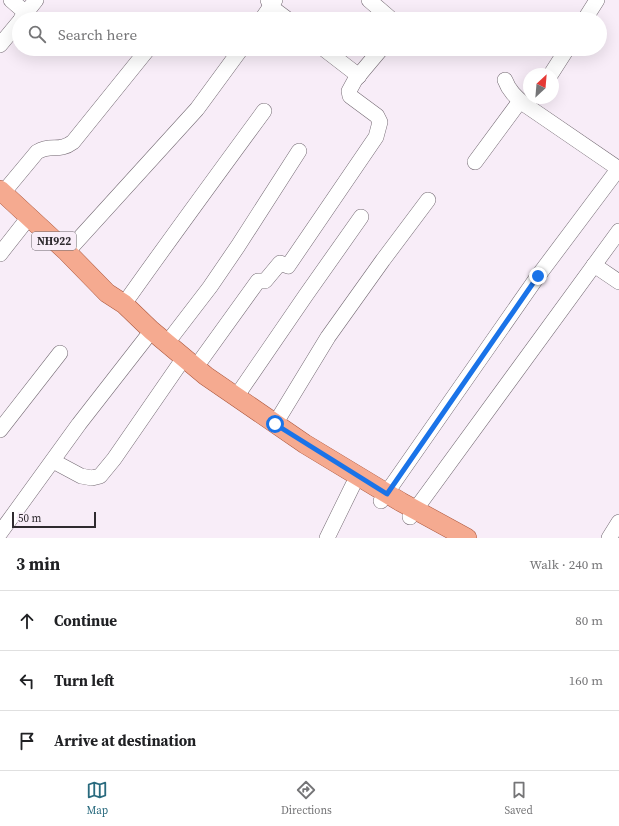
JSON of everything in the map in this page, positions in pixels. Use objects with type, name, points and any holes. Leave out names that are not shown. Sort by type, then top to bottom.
[{"type":"main road","name":"NH922","points":[[2,192],[67,252],[107,293]]},
{"type":"main road","points":[[107,293],[124,304],[167,343],[200,383],[270,432],[353,485],[384,498]]},
{"type":"main road","points":[[107,293],[115,310],[146,338],[236,397],[384,498],[413,514],[449,538]]},
{"type":"main road","points":[[413,514],[467,538]]},
{"type":"street","points":[[11,0],[18,12]]},
{"type":"street","points":[[27,12],[36,0]]},
{"type":"street","points":[[369,0],[383,12]]},
{"type":"street","points":[[589,12],[595,1]]},
{"type":"street","points":[[266,12],[271,2],[280,12]]},
{"type":"street","points":[[0,45],[12,30]]},
{"type":"street","points":[[2,192],[37,152],[44,148],[66,147],[73,142],[142,56]]},
{"type":"street","points":[[67,252],[198,109],[236,56]]},
{"type":"street","points":[[333,56],[359,76]]},
{"type":"street","points":[[52,461],[81,476],[92,478],[100,476],[187,366],[258,281],[265,281],[280,262],[288,266],[376,137],[380,122],[377,116],[350,96],[349,91],[351,85],[375,56]]},
{"type":"street","points":[[555,68],[563,56]]},
{"type":"street","points":[[505,80],[508,88],[523,98]]},
{"type":"street","points":[[475,162],[527,104]]},
{"type":"street","points":[[384,498],[538,276],[619,168],[532,104]]},
{"type":"street","points":[[124,304],[264,111]]},
{"type":"street","points":[[167,343],[210,287],[299,151]]},
{"type":"street","points":[[275,424],[341,318],[428,200]]},
{"type":"street","points":[[0,254],[29,217]]},
{"type":"street","points":[[236,397],[281,330],[362,217]]},
{"type":"street","points":[[413,514],[619,231]]},
{"type":"street","points":[[594,265],[619,282]]},
{"type":"street","points":[[0,533],[52,461],[146,338]]},
{"type":"street","points":[[0,430],[60,353]]},
{"type":"street","points":[[327,538],[353,485]]},
{"type":"street","points":[[609,538],[619,522]]},
{"type":"route","points":[[275,424],[387,494],[538,276]]}]
